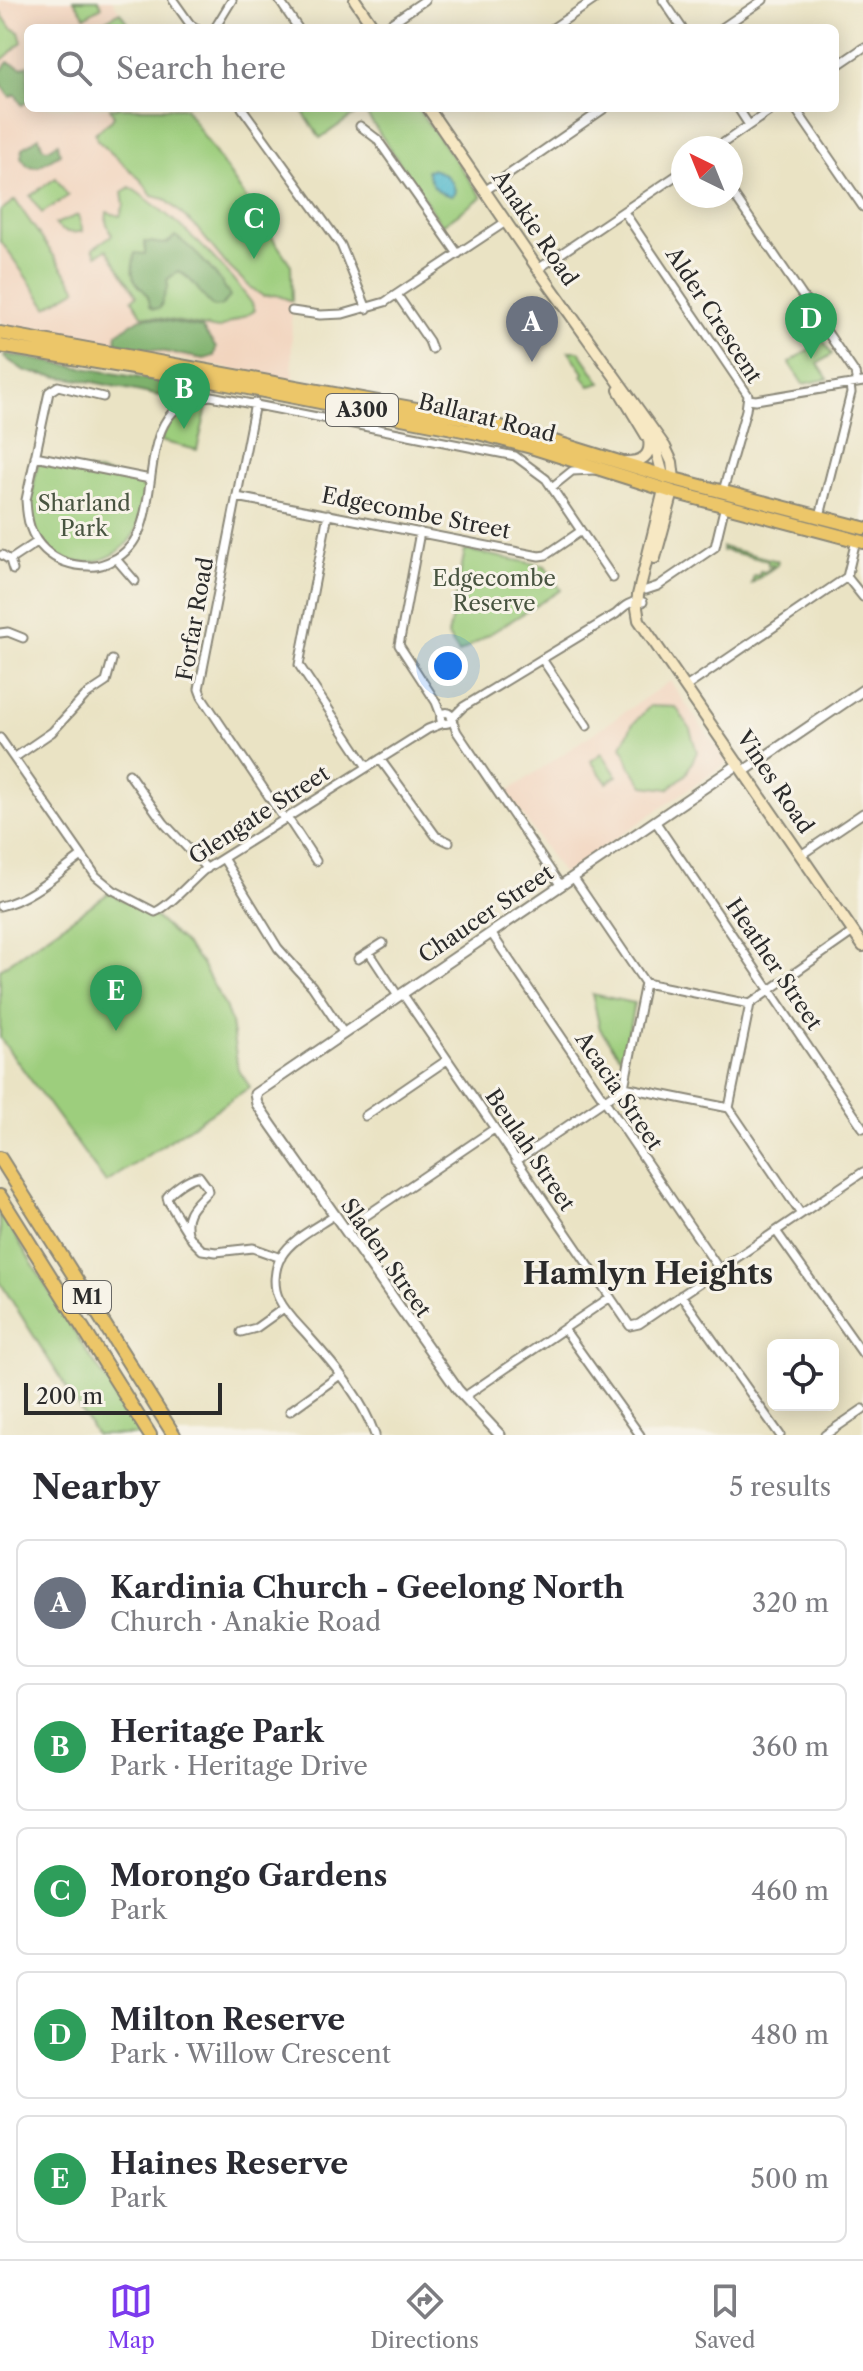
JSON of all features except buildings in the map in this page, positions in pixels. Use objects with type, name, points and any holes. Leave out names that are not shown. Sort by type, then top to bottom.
[{"type":"highway","name":"Ballarat Road","points":[[0,333],[466,418],[668,477],[859,541]]},
{"type":"highway","name":"Ballarat Road","points":[[0,346],[212,381],[436,425],[531,447],[669,491],[820,516],[863,528]]},
{"type":"highway","name":"Anakie Road","points":[[668,477],[669,491]]},
{"type":"highway","name":"M1","points":[[0,1158],[174,1435]]},
{"type":"highway","name":"M1","points":[[0,1196],[150,1435]]},
{"type":"main road","points":[[355,0],[371,24]]},
{"type":"main road","name":"Anakie Road","points":[[433,112],[538,269],[665,447],[672,462],[668,477]]},
{"type":"main road","name":"Anakie Road","points":[[609,370],[668,477]]},
{"type":"main road","points":[[620,463],[644,459],[650,448],[649,440]]},
{"type":"main road","name":"Anakie Road","points":[[640,604],[669,491]]},
{"type":"main road","name":"Anakie Road","points":[[640,604],[669,491]]},
{"type":"main road","name":"Vines Road","points":[[640,604],[641,623],[859,938]]},
{"type":"street","points":[[173,0],[190,24]]},
{"type":"street","points":[[217,24],[232,0]]},
{"type":"street","points":[[279,0],[295,24]]},
{"type":"street","points":[[390,24],[425,0]]},
{"type":"street","points":[[559,24],[594,0]]},
{"type":"street","points":[[663,0],[679,24]]},
{"type":"street","points":[[728,24],[763,0]]},
{"type":"street","points":[[839,64],[863,48]]},
{"type":"street","points":[[245,112],[341,245],[367,309]]},
{"type":"street","points":[[486,190],[599,112]]},
{"type":"street","points":[[741,112],[749,125]]},
{"type":"street","points":[[733,136],[768,112]]},
{"type":"street","points":[[798,112],[863,207]]},
{"type":"street","points":[[360,126],[377,139],[458,254]]},
{"type":"street","points":[[538,269],[671,179]]},
{"type":"street","points":[[743,208],[855,373],[857,383],[851,393],[820,516]]},
{"type":"street","name":"Alder Crescent","points":[[624,212],[746,390],[748,399],[715,547],[658,586],[646,590]]},
{"type":"street","points":[[292,311],[325,315],[367,309],[398,296],[507,221]]},
{"type":"street","points":[[398,296],[432,349]]},
{"type":"street","points":[[748,399],[857,383]]},
{"type":"street","points":[[35,456],[150,479],[140,529],[133,544],[116,559],[94,567],[62,562],[37,542],[27,517],[26,500],[35,456],[49,392],[58,386],[103,397]]},
{"type":"street","name":"Ballarat Road","points":[[150,479],[159,434],[166,420],[179,406],[197,397],[211,396],[511,455],[540,473],[552,487]]},
{"type":"street","name":"Forfar Road","points":[[255,403],[199,693],[316,861]]},
{"type":"street","points":[[596,469],[572,471],[552,487],[613,578]]},
{"type":"street","name":"Edgecombe Street","points":[[237,497],[541,556],[581,531]]},
{"type":"street","points":[[328,514],[299,665],[367,767]]},
{"type":"street","points":[[420,532],[399,645],[561,886]]},
{"type":"street","points":[[686,687],[847,577],[859,541]]},
{"type":"street","points":[[10,560],[37,542]]},
{"type":"street","points":[[2,555],[10,560],[13,570]]},
{"type":"street","points":[[116,559],[135,581]]},
{"type":"street","points":[[847,577],[863,597]]},
{"type":"street","name":"Glengate Street","points":[[82,856],[96,876],[113,890],[155,912],[165,908],[185,886],[223,858],[463,707],[616,614],[640,604]]},
{"type":"street","points":[[0,633],[8,632],[23,638]]},
{"type":"street","points":[[542,659],[587,726]]},
{"type":"street","points":[[14,758],[52,732],[85,696],[106,682],[112,660]]},
{"type":"street","name":"Chaucer Street","points":[[255,1094],[655,821],[863,690]]},
{"type":"street","points":[[0,738],[82,856],[30,893],[0,906]]},
{"type":"street","points":[[380,759],[436,836],[449,842]]},
{"type":"street","points":[[129,774],[164,823],[207,869]]},
{"type":"street","points":[[801,855],[863,813]]},
{"type":"street","name":"Heather Street","points":[[655,821],[863,1128]]},
{"type":"street","points":[[309,848],[317,843]]},
{"type":"street","points":[[223,858],[278,948],[312,986],[343,1032]]},
{"type":"street","points":[[573,877],[645,983],[750,1004]]},
{"type":"street","name":"Acacia Street","points":[[491,933],[719,1269]]},
{"type":"street","points":[[729,1108],[750,1004],[769,989],[859,938]]},
{"type":"street","points":[[358,959],[383,943]]},
{"type":"street","name":"Beulah Street","points":[[369,952],[447,1060],[625,1322],[631,1326],[639,1324],[681,1295]]},
{"type":"street","points":[[516,1161],[624,1087],[645,983]]},
{"type":"street","points":[[365,1116],[447,1060]]},
{"type":"street","points":[[624,1087],[729,1108],[801,1214]]},
{"type":"street","name":"Sladen Street","points":[[255,1094],[257,1104],[464,1397],[500,1435]]},
{"type":"street","points":[[345,1230],[494,1129]]},
{"type":"street","points":[[780,1435],[681,1295],[863,1172]]},
{"type":"street","points":[[188,1233],[188,1213],[208,1191],[199,1176],[167,1196],[188,1233],[196,1246],[209,1252],[253,1248],[281,1258]]},
{"type":"street","points":[[334,1215],[295,1241],[281,1258],[275,1282],[277,1295],[284,1308],[361,1402],[375,1435]]},
{"type":"street","points":[[776,1231],[863,1354]]},
{"type":"street","points":[[464,1397],[609,1298]]},
{"type":"street","points":[[241,1332],[256,1328],[284,1308]]},
{"type":"street","points":[[564,1329],[640,1435]]},
{"type":"street","points":[[290,1411],[340,1375]]},
{"type":"street","points":[[825,1435],[863,1409]]},
{"type":"shaded area","points":[[0,0],[112,0],[128,24],[24,24],[24,112],[188,112],[291,265],[295,382],[0,323]]},
{"type":"shaded area","points":[[670,681],[727,763],[565,873],[561,872],[507,792]]},
{"type":"green space","points":[[74,0],[98,0],[102,6],[85,17]]},
{"type":"green space","points":[[0,12],[11,28],[19,32],[22,42],[0,62]]},
{"type":"green space","points":[[120,12],[128,24],[99,24]]},
{"type":"green space","points":[[8,62],[24,67],[24,104],[15,94],[10,97],[0,82],[0,72]]},
{"type":"green space","points":[[112,112],[188,112],[291,265],[292,301],[276,295],[263,296],[251,288],[226,264],[196,227],[165,199],[152,196],[142,181],[97,140],[95,133],[114,116]]},
{"type":"green space","points":[[303,112],[359,112],[320,138]]},
{"type":"green space","points":[[365,112],[420,112],[482,197],[442,225]]},
{"type":"green space","points":[[39,137],[43,148],[48,149],[58,143],[60,154],[37,167],[28,166],[21,157],[23,148]]},
{"type":"green space","points":[[56,178],[68,196],[42,213],[30,196]]},
{"type":"green space","points":[[130,187],[180,225],[210,254],[251,302],[253,312],[218,329],[142,315],[132,299],[137,296],[107,249],[97,255],[93,248],[112,235],[106,222],[107,212],[120,216],[124,205],[122,192]]},
{"type":"green space","points":[[15,200],[77,289],[47,307],[0,240],[0,211]]},
{"type":"green space","points":[[78,215],[83,231],[68,232],[55,224]]},
{"type":"green space","points":[[175,236],[206,264],[226,289],[230,297],[221,306],[214,307],[178,271],[167,280],[160,308],[150,306],[147,295],[133,275],[135,253],[145,254],[145,242],[164,244]]},
{"type":"green space","points":[[148,317],[202,328],[216,348],[214,356],[204,359],[116,343],[117,333]]},
{"type":"green space","points":[[823,340],[832,354],[818,364],[828,379],[803,384],[789,363]]},
{"type":"green space","points":[[569,351],[579,351],[601,383],[590,386]]},
{"type":"green space","points":[[5,354],[197,388],[197,394],[175,405],[169,398],[25,371],[4,357]]},
{"type":"green space","points":[[209,399],[197,450],[160,441],[178,412]]},
{"type":"green space","name":"Sharland Park","points":[[41,461],[143,481],[146,491],[138,524],[124,547],[97,561],[82,562],[67,560],[42,542],[31,523],[30,512],[36,472]]},
{"type":"green space","points":[[722,547],[778,561],[777,565],[752,583],[754,575],[759,576],[760,571],[765,572],[772,564],[768,566],[768,561],[722,552]]},
{"type":"green space","name":"Edgecombe Reserve","points":[[465,550],[545,566],[561,590],[459,653],[448,636]]},
{"type":"green space","points":[[650,706],[676,707],[690,729],[697,752],[686,774],[668,789],[644,786],[622,746],[632,725]]},
{"type":"green space","points":[[602,753],[617,776],[607,783],[591,761]]},
{"type":"green space","points":[[109,893],[153,915],[201,963],[225,1006],[231,1023],[238,1069],[250,1087],[106,1183],[0,1038],[0,969]]},
{"type":"green space","points":[[592,994],[634,1003],[623,1060],[600,1029]]},
{"type":"green space","points":[[0,1211],[142,1435],[96,1435],[0,1282]]},
{"type":"water","points":[[427,170],[450,179],[455,191],[452,196],[435,188]]},
{"type":"place","name":"Morongo Gardens","points":[[254,259]]},
{"type":"place","name":"Milton Reserve","points":[[811,359]]},
{"type":"place","name":"Kardinia Church - Geelong North","points":[[532,362]]},
{"type":"place","name":"Heritage Park","points":[[184,429]]},
{"type":"place","name":"Haines Reserve","points":[[116,1031]]},
{"type":"district","name":"Hamlyn Heights","points":[[648,1273]]}]
